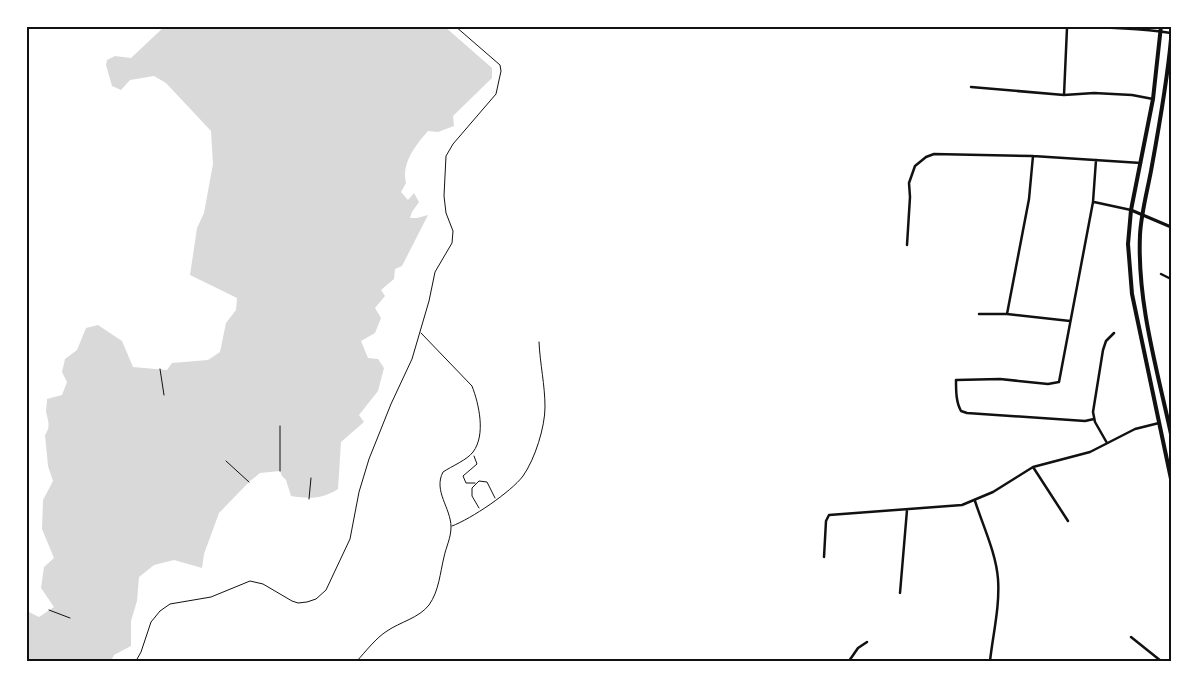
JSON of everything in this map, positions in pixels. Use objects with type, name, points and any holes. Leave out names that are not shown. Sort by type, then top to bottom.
[{"type":"main road","points":[[1161,29],[1153,99],[1131,210],[1128,244],[1132,294],[1171,479]]},
{"type":"main road","points":[[1171,39],[1165,94],[1143,215],[1140,257],[1142,287],[1171,434]]},
{"type":"main road","points":[[1131,210],[1171,227]]},
{"type":"street","points":[[1037,26],[1161,29],[1171,33]]},
{"type":"street","points":[[1064,95],[1067,28]]},
{"type":"street","points":[[971,87],[1064,95],[1094,93],[1132,95],[1153,99]]},
{"type":"street","points":[[908,245],[909,183],[915,166],[926,157],[934,154],[1033,156],[1140,163]]},
{"type":"street","points":[[1007,314],[1029,199],[1033,156]]},
{"type":"street","points":[[1094,419],[1085,421],[967,413],[961,411],[958,406],[956,380],[1000,379],[1048,384],[1059,382],[1093,202],[1096,160]]},
{"type":"street","points":[[1093,202],[1131,210]]},
{"type":"street","points":[[1160,274],[1171,279]]},
{"type":"street","points":[[979,314],[1007,314],[1070,322]]},
{"type":"street","points":[[1107,443],[1094,419],[1093,404],[1103,350],[1106,341],[1114,333]]},
{"type":"street","points":[[824,557],[826,521],[829,516],[949,507],[975,501],[993,492],[1033,466],[1079,456],[1135,430],[1159,423]]},
{"type":"street","points":[[1033,466],[1068,521]]},
{"type":"street","points":[[975,501],[995,560],[998,579],[990,661]]},
{"type":"street","points":[[900,593],[907,510]]},
{"type":"street","points":[[1131,637],[1161,661]]},
{"type":"street","points":[[849,661],[858,648],[867,642]]},
{"type":"lane","points":[[136,661],[151,622],[160,611],[170,604],[211,597],[250,581],[263,584],[298,603],[316,599],[326,590],[350,539],[359,492],[369,459],[391,404],[412,359],[435,272],[453,239],[453,232],[446,213],[444,196],[446,156],[453,144],[492,100],[498,88],[501,71],[500,65],[455,26]]},
{"type":"lane","points":[[357,661],[384,632],[420,614],[429,605],[437,591],[451,527],[450,515],[440,491],[441,475],[472,453],[480,436],[476,398],[472,386],[420,332]]},
{"type":"lane","points":[[451,527],[461,523],[496,500],[523,476],[530,465],[544,423],[545,406],[539,342]]},
{"type":"path","points":[[160,369],[164,395]]},
{"type":"path","points":[[280,426],[280,471]]},
{"type":"path","points":[[472,453],[477,464],[463,476],[466,483],[476,483]]},
{"type":"path","points":[[226,461],[249,482]]},
{"type":"path","points":[[309,499],[310,478]]},
{"type":"path","points":[[480,511],[472,496],[472,488],[479,480],[487,482],[496,500]]},
{"type":"path","points":[[50,610],[70,618]]},
{"type":"shaded area","points":[[165,26],[444,26],[492,68],[492,78],[453,116],[454,126],[438,132],[428,131],[414,148],[408,161],[405,176],[406,183],[401,192],[408,200],[414,193],[419,202],[410,218],[428,215],[402,266],[395,269],[394,279],[381,290],[385,296],[375,308],[381,318],[375,333],[361,341],[368,358],[378,359],[384,368],[378,391],[359,415],[364,422],[341,442],[338,489],[327,495],[316,497],[291,496],[286,480],[280,471],[260,473],[219,513],[204,554],[202,568],[174,560],[154,565],[139,577],[137,601],[131,621],[131,646],[114,655],[111,661],[26,661],[26,612],[39,617],[54,607],[41,588],[44,567],[54,558],[42,529],[43,500],[53,481],[48,466],[45,435],[48,429],[46,410],[47,399],[62,395],[67,382],[62,372],[65,359],[77,350],[86,328],[98,325],[122,341],[133,367],[167,370],[172,363],[208,360],[220,352],[226,323],[236,310],[237,298],[190,275],[197,228],[204,213],[213,164],[211,131],[166,83],[154,76],[130,80],[121,90],[112,86],[106,65],[107,60],[115,56],[131,58]]}]
